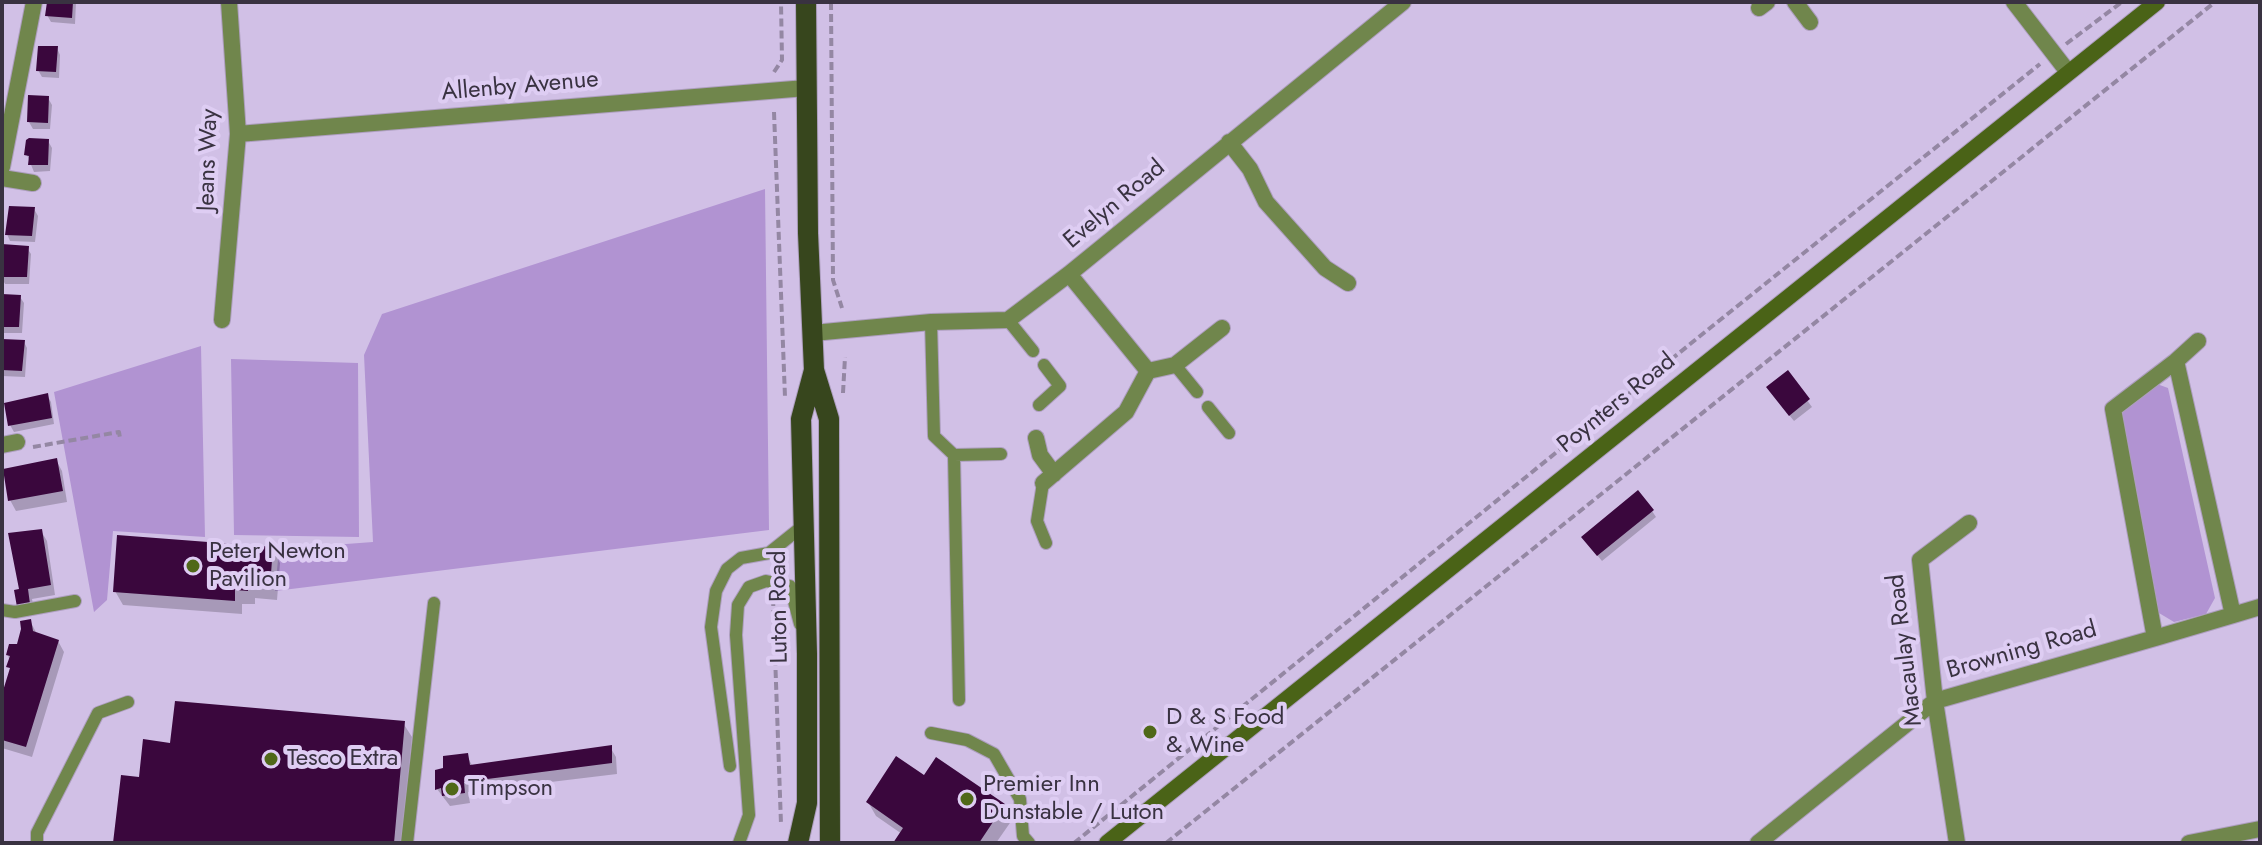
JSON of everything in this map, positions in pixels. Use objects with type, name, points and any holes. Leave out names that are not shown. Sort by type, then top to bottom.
[{"type":"main road","name":"Luton Road","points":[[806,2],[814,370],[829,427],[830,843]]},
{"type":"main road","name":"Luton Road","points":[[798,843],[807,803],[801,419],[814,370]]},
{"type":"street","points":[[2,167],[34,2]]},
{"type":"street","name":"Jeans Way","points":[[222,320],[238,134],[229,2]]},
{"type":"street","name":"Evelyn Road","points":[[1008,320],[1069,274],[1403,2]]},
{"type":"street","points":[[1795,2],[1810,22]]},
{"type":"street","points":[[2014,2],[2068,72]]},
{"type":"street","name":"Poynters Road","points":[[1107,843],[2157,2]]},
{"type":"street","name":"Allenby Avenue","points":[[238,134],[806,88]]},
{"type":"street","points":[[1229,142],[1250,169],[1266,202],[1325,268],[1348,283]]},
{"type":"street","points":[[2,178],[33,183]]},
{"type":"street","points":[[1069,274],[1148,371]]},
{"type":"street","points":[[813,333],[931,322],[1008,320]]},
{"type":"street","points":[[1036,438],[1048,478],[1126,412],[1148,371],[1175,365],[1222,328]]},
{"type":"street","points":[[2155,638],[2113,409],[2198,341]]},
{"type":"street","points":[[2176,361],[2233,615]]},
{"type":"street","name":"Macaulay Road","points":[[1957,843],[1935,701],[1920,560],[1969,523]]},
{"type":"street","name":"Browning Road","points":[[1758,843],[1935,701],[2260,607]]},
{"type":"street","points":[[2189,843],[2260,829]]},
{"type":"lane","points":[[1008,320],[1033,351]]},
{"type":"lane","points":[[931,322],[934,436],[954,455],[1001,454]]},
{"type":"lane","points":[[1039,405],[1060,386],[1044,365]]},
{"type":"lane","points":[[1175,365],[1197,392]]},
{"type":"lane","points":[[1208,407],[1229,433]]},
{"type":"lane","points":[[954,455],[959,700]]},
{"type":"lane","points":[[1046,543],[1037,521],[1048,478]]},
{"type":"lane","points":[[730,766],[711,627],[716,591],[727,569],[741,558],[769,553],[804,525]]},
{"type":"lane","points":[[739,843],[749,815],[736,635],[738,605],[749,587],[766,581],[790,586],[807,654]]},
{"type":"lane","points":[[2,610],[15,612],[75,601]]},
{"type":"lane","points":[[407,843],[434,603]]},
{"type":"lane","points":[[37,843],[37,833],[98,713],[128,702]]},
{"type":"lane","points":[[931,733],[967,740],[994,754],[1020,799],[1023,841]]},
{"type":"path","points":[[774,72],[782,60],[781,2]]},
{"type":"path","points":[[831,2],[833,280],[842,308]]},
{"type":"path","points":[[1074,843],[1705,332],[2122,2]]},
{"type":"path","points":[[1166,843],[2215,2]]},
{"type":"path","points":[[774,112],[785,408]]},
{"type":"path","points":[[9,443],[23,448],[119,432],[120,438]]},
{"type":"path","points":[[773,598],[781,828]]},
{"type":"shaded area","points":[[765,189],[769,530],[275,591],[279,549],[373,542],[364,355],[382,314]]},
{"type":"shaded area","points":[[201,346],[205,537],[113,531],[107,600],[94,612],[54,392]]},
{"type":"shaded area","points":[[231,359],[358,363],[359,537],[234,535]]},
{"type":"shaded area","points":[[2157,384],[2168,388],[2215,598],[2206,614],[2174,622],[2159,613],[2122,413]]},
{"type":"building","points":[[47,2],[73,2],[72,18],[45,16]]},
{"type":"building","points":[[38,46],[58,46],[56,72],[36,71]]},
{"type":"building","points":[[28,95],[49,96],[48,123],[27,122]]},
{"type":"building","points":[[29,138],[49,139],[48,165],[28,165],[29,156],[24,155]]},
{"type":"building","points":[[9,206],[35,207],[32,236],[5,235]]},
{"type":"building","points":[[2,244],[29,246],[27,277],[2,277]]},
{"type":"building","points":[[2,294],[21,295],[19,327],[2,327]]},
{"type":"building","points":[[2,339],[25,340],[22,371],[2,370]]},
{"type":"building","points":[[1788,370],[1810,399],[1789,416],[1766,387]]},
{"type":"building","points":[[48,393],[52,418],[8,426],[4,403]]},
{"type":"building","points":[[57,458],[63,491],[8,501],[3,469]]},
{"type":"building","points":[[1638,490],[1654,510],[1597,556],[1581,537]]},
{"type":"building","points":[[42,529],[51,585],[28,589],[30,604],[17,607],[14,590],[19,589],[8,533]]},
{"type":"building","name":"Peter Newton Pavilion","points":[[117,535],[273,547],[270,587],[248,585],[248,591],[235,590],[235,601],[113,592]]},
{"type":"building","points":[[31,619],[33,631],[59,640],[26,747],[2,740],[2,694],[10,668],[6,667],[10,656],[6,655],[9,644],[17,644],[20,621]]},
{"type":"building","name":"Tesco Extra","points":[[175,701],[405,721],[394,843],[113,843],[121,775],[139,777],[143,739],[170,743]]},
{"type":"building","points":[[612,745],[612,763],[464,782],[465,793],[442,796],[441,788],[435,790],[435,770],[443,768],[443,756],[468,753],[470,765]]},
{"type":"building","points":[[896,756],[924,775],[936,757],[1005,804],[979,843],[893,843],[903,828],[866,802]]},
{"type":"place","name":"Peter Newton Pavilion","points":[[193,566]]},
{"type":"place","name":"D & S Food & Wine","points":[[1150,732]]},
{"type":"place","name":"Tesco Extra","points":[[271,759]]},
{"type":"place","name":"Timpson","points":[[452,789]]},
{"type":"place","name":"Premier Inn Dunstable / Luton","points":[[967,799]]}]
